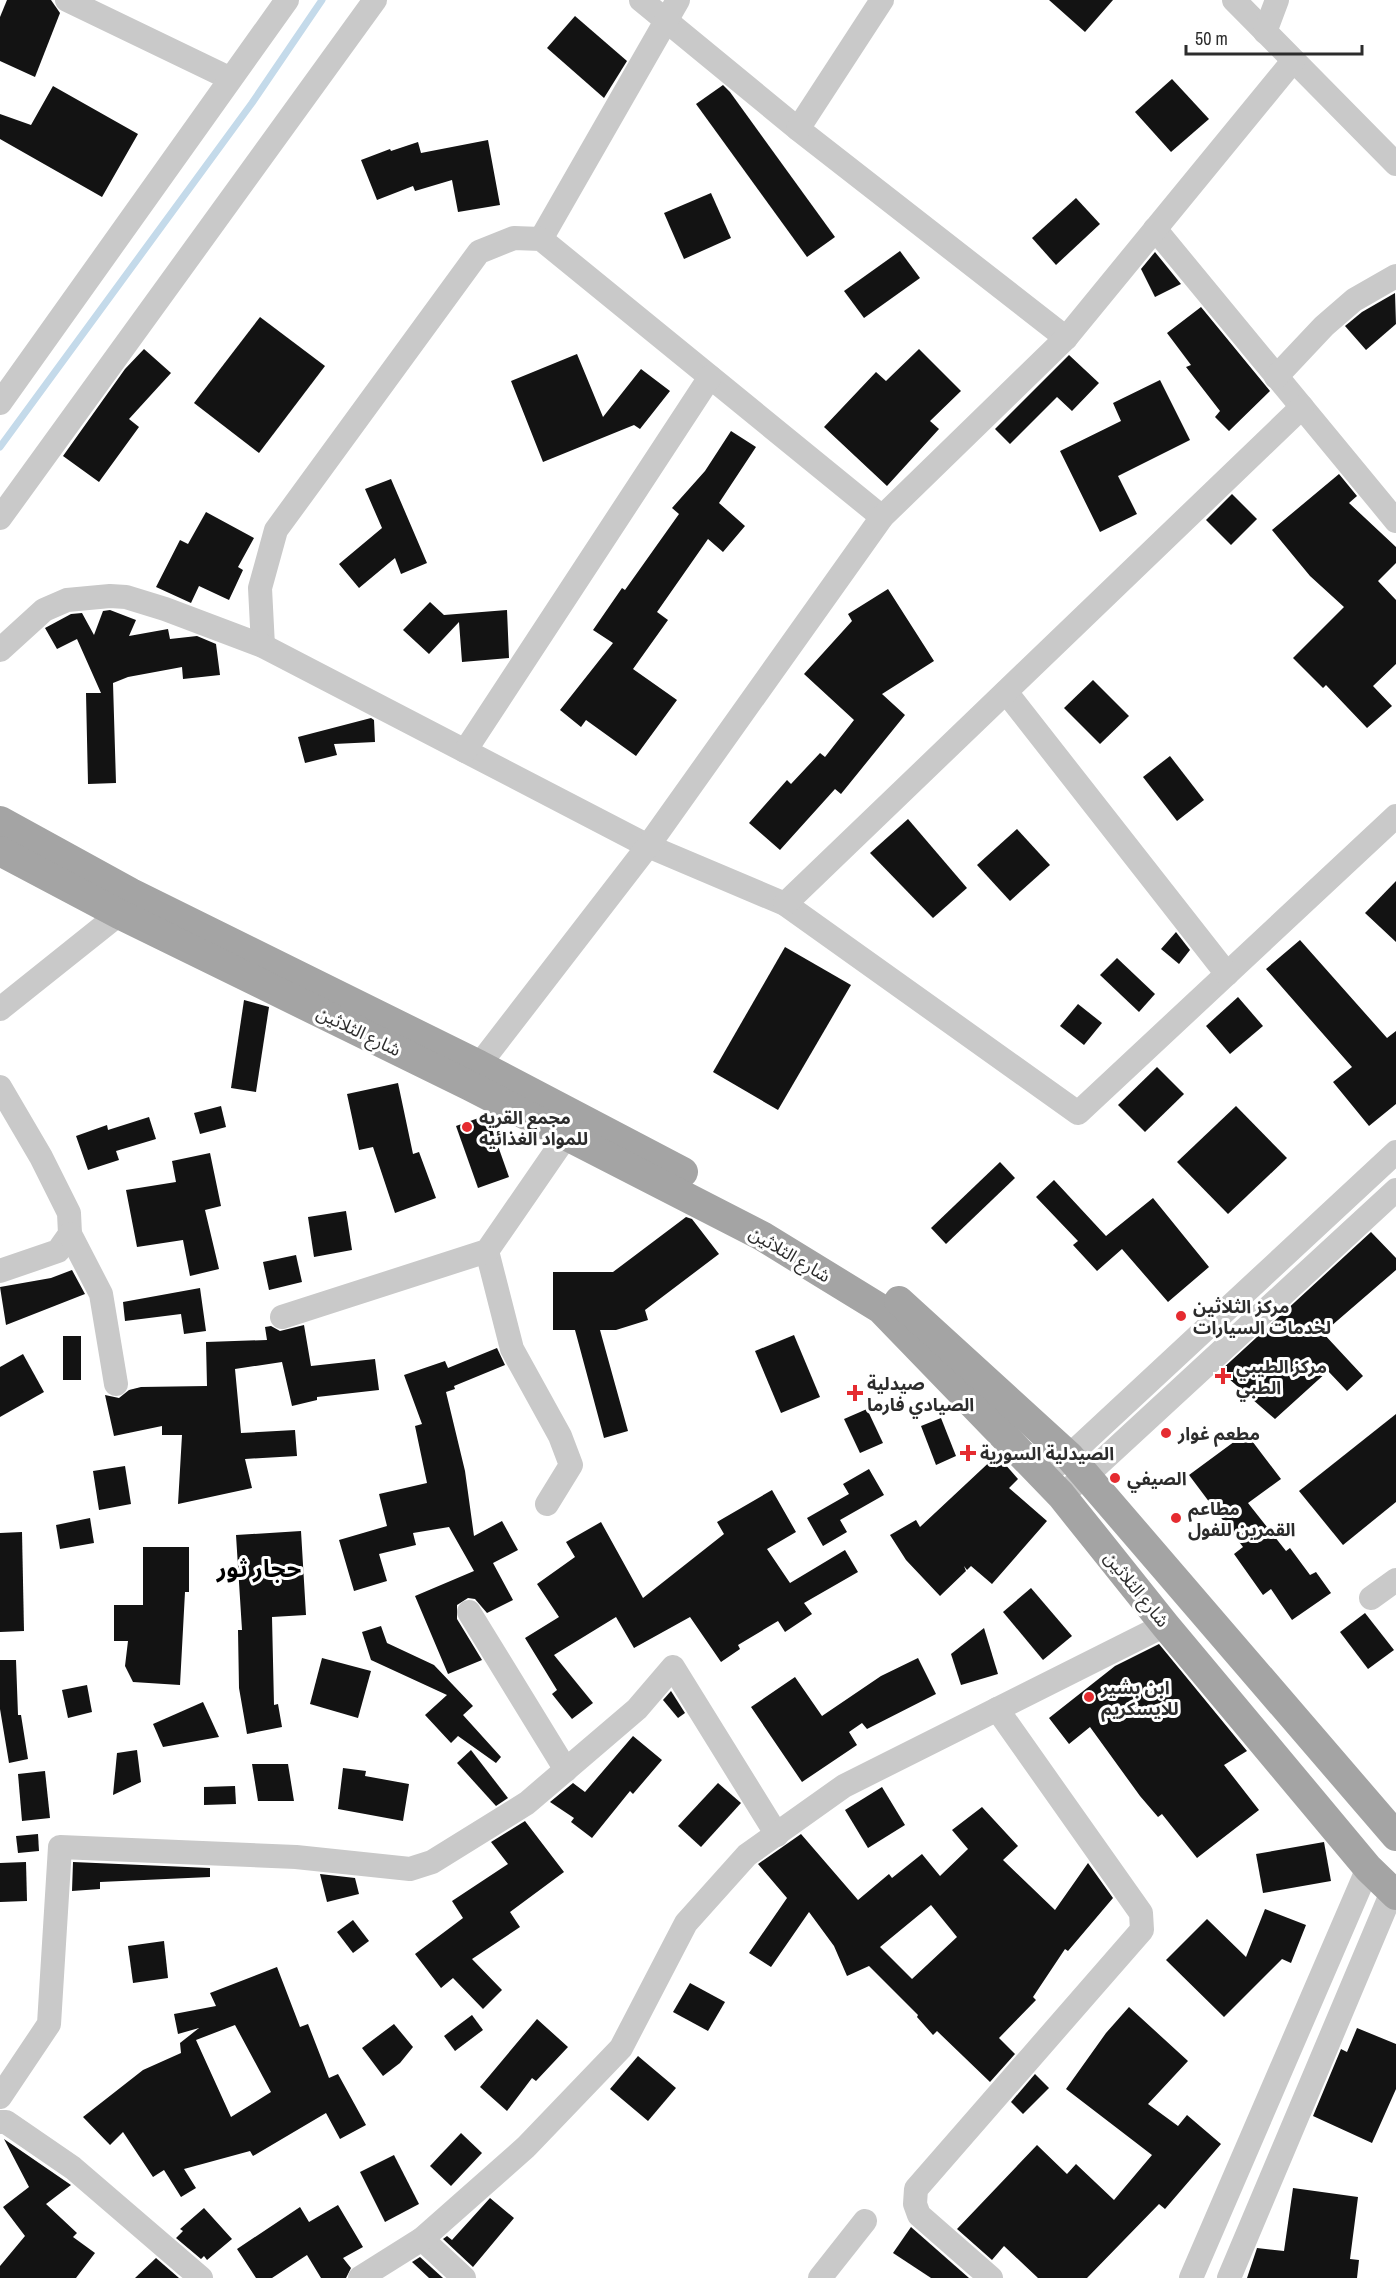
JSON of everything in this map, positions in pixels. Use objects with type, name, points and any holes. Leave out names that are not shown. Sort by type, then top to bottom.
[{"type":"main road","name":"شارع الثلاثين","points":[[0,821],[475,1076],[567,1136],[762,1236],[881,1309],[1052,1485],[1165,1625],[1368,1868],[1394,1894]]},
{"type":"main road","name":"شارع الثلاثين","points":[[0,851],[119,914],[475,1076],[766,1215],[889,1292],[1078,1466],[1396,1836]]},
{"type":"street","points":[[67,0],[229,78]]},
{"type":"street","points":[[0,403],[286,0]]},
{"type":"street","points":[[0,518],[375,0]]},
{"type":"street","points":[[641,0],[798,129],[1066,338]]},
{"type":"street","points":[[541,239],[678,0]]},
{"type":"street","points":[[798,129],[882,0]]},
{"type":"street","points":[[1233,0],[1396,165]]},
{"type":"street","points":[[1265,32],[1277,0]]},
{"type":"street","points":[[475,1076],[648,846],[882,517],[1066,338],[1293,61]]},
{"type":"street","points":[[1155,230],[1396,521]]},
{"type":"street","points":[[263,646],[260,588],[276,530],[479,252],[514,238],[541,239],[882,517]]},
{"type":"street","points":[[1276,376],[1354,300],[1396,276]]},
{"type":"street","points":[[465,751],[710,377]]},
{"type":"street","points":[[785,904],[1302,407]]},
{"type":"street","points":[[0,650],[44,610],[67,600],[110,596],[126,597],[165,609],[263,646],[648,846],[785,904],[1078,1113],[1396,816]]},
{"type":"street","points":[[1006,692],[1227,974]]},
{"type":"street","points":[[0,1008],[119,914]]},
{"type":"street","points":[[0,1087],[41,1157],[69,1213],[70,1234],[101,1294],[116,1384]]},
{"type":"street","points":[[282,1317],[487,1251],[567,1136]]},
{"type":"street","points":[[1078,1466],[1396,1152]]},
{"type":"street","points":[[1052,1485],[1078,1466],[1396,1190]]},
{"type":"street","points":[[0,1271],[58,1251],[70,1234]]},
{"type":"street","points":[[487,1251],[512,1348],[560,1436],[571,1465],[547,1504]]},
{"type":"street","points":[[1371,1598],[1396,1580]]},
{"type":"street","points":[[469,1612],[566,1770]]},
{"type":"street","points":[[360,2278],[422,2239],[526,2147],[621,2048],[686,1923],[747,1855],[844,1786],[1165,1625]]},
{"type":"street","points":[[0,2097],[49,2024],[60,1848],[296,1857],[410,1869],[432,1862],[527,1803],[637,1709],[673,1667],[777,1835]]},
{"type":"street","points":[[991,2278],[919,2215],[915,2204],[916,2189],[1142,1930],[1141,1913],[997,1709]]},
{"type":"street","points":[[1191,2278],[1368,1868]]},
{"type":"street","points":[[1228,2278],[1394,1894]]},
{"type":"street","points":[[0,2122],[6,2122],[73,2168],[201,2278]]},
{"type":"street","points":[[820,2278],[865,2221]]},
{"type":"street","points":[[422,2239],[464,2278]]},
{"type":"building","points":[[7,0],[51,0],[60,13],[35,77],[0,61],[0,17]]},
{"type":"building","points":[[1049,0],[1113,0],[1085,32]]},
{"type":"building","points":[[575,16],[627,61],[604,98],[547,48]]},
{"type":"building","points":[[1172,79],[1209,119],[1171,152],[1135,112]]},
{"type":"building","points":[[723,85],[835,237],[807,257],[696,104]]},
{"type":"building","points":[[53,86],[138,134],[102,197],[0,139],[0,114],[31,125]]},
{"type":"building","points":[[488,140],[500,205],[458,212],[452,180],[415,191],[413,186],[377,200],[361,160],[418,142],[421,153]]},
{"type":"building","points":[[711,193],[731,238],[684,259],[664,213]]},
{"type":"building","points":[[1076,198],[1100,224],[1056,265],[1032,238]]},
{"type":"building","points":[[900,251],[920,278],[864,318],[844,291]]},
{"type":"building","points":[[1155,252],[1181,284],[1155,297],[1141,269]]},
{"type":"building","points":[[1395,293],[1396,324],[1366,350],[1345,326],[1362,312]]},
{"type":"building","points":[[1201,307],[1270,391],[1229,431],[1215,417],[1220,411],[1186,367],[1191,365],[1167,333]]},
{"type":"building","points":[[260,317],[325,366],[259,453],[194,403]]},
{"type":"building","points":[[144,349],[171,373],[129,419],[139,427],[99,482],[63,456],[125,369]]},
{"type":"building","points":[[919,349],[961,391],[930,421],[939,429],[887,486],[824,427],[876,372],[886,381]]},
{"type":"building","points":[[577,354],[603,417],[641,369],[670,391],[640,429],[634,425],[543,462],[511,381]]},
{"type":"building","points":[[1069,355],[1099,383],[1072,411],[1057,397],[1010,444],[995,429]]},
{"type":"building","points":[[1160,380],[1190,440],[1118,476],[1137,514],[1100,532],[1060,451],[1121,421],[1113,403]]},
{"type":"building","points":[[731,431],[756,447],[719,503],[745,526],[723,552],[708,539],[657,612],[668,620],[633,669],[677,700],[636,756],[586,720],[581,727],[560,710],[613,643],[593,630],[622,588],[625,590],[679,514],[672,508],[705,471]]},
{"type":"building","points":[[1339,474],[1357,496],[1349,503],[1396,547],[1396,563],[1378,581],[1396,600],[1396,664],[1373,686],[1392,706],[1367,728],[1326,685],[1323,688],[1293,658],[1344,607],[1310,576],[1272,530]]},
{"type":"building","points":[[391,479],[427,563],[401,574],[395,558],[359,588],[339,564],[382,528],[365,489]]},
{"type":"building","points":[[1232,494],[1257,519],[1231,545],[1206,520]]},
{"type":"building","points":[[206,512],[254,538],[238,567],[243,570],[229,600],[199,586],[191,603],[156,587],[180,540],[188,544]]},
{"type":"building","points":[[888,589],[934,661],[882,694],[905,715],[841,794],[835,789],[780,850],[749,823],[787,780],[791,784],[820,753],[825,757],[854,720],[804,674],[852,621],[848,614]]},
{"type":"building","points":[[430,602],[444,615],[507,610],[509,658],[462,662],[459,622],[429,654],[403,630]]},
{"type":"building","points":[[110,610],[136,620],[129,636],[168,629],[170,639],[197,636],[216,644],[220,675],[183,679],[182,667],[128,677],[113,683],[116,783],[88,784],[86,693],[101,693],[77,639],[57,649],[45,628],[71,614],[82,613],[94,635],[103,611]]},
{"type":"building","points":[[1093,680],[1129,716],[1100,744],[1064,708]]},
{"type":"building","points":[[371,718],[374,720],[375,742],[334,744],[337,755],[305,763],[298,737]]},
{"type":"building","points":[[1170,756],[1204,800],[1177,821],[1143,777]]},
{"type":"building","points":[[908,819],[967,888],[933,918],[870,853]]},
{"type":"building","points":[[1017,829],[1050,865],[1010,901],[977,865]]},
{"type":"building","points":[[1396,881],[1396,942],[1365,913]]},
{"type":"building","points":[[1176,932],[1190,950],[1179,964],[1161,949]]},
{"type":"building","points":[[1300,940],[1387,1038],[1396,1031],[1396,1104],[1369,1126],[1333,1082],[1352,1067],[1266,969]]},
{"type":"building","points":[[785,947],[851,985],[778,1110],[713,1072]]},
{"type":"building","points":[[1117,958],[1155,994],[1139,1012],[1100,975]]},
{"type":"building","points":[[1238,997],[1263,1026],[1230,1054],[1206,1026]]},
{"type":"building","points":[[244,1000],[269,1007],[256,1092],[231,1088]]},
{"type":"building","points":[[1078,1004],[1102,1023],[1084,1045],[1060,1026]]},
{"type":"building","points":[[1157,1067],[1184,1094],[1145,1132],[1118,1105]]},
{"type":"building","points":[[398,1083],[413,1154],[419,1152],[436,1198],[395,1213],[373,1147],[359,1150],[347,1094]]},
{"type":"building","points":[[221,1106],[226,1127],[200,1134],[194,1113]]},
{"type":"building","points":[[1236,1106],[1287,1158],[1228,1214],[1177,1162]]},
{"type":"building","points":[[487,1115],[509,1177],[478,1188],[456,1126]]},
{"type":"building","points":[[149,1117],[156,1139],[116,1151],[119,1160],[88,1170],[76,1136],[107,1125],[108,1130]]},
{"type":"building","points":[[210,1153],[221,1206],[205,1210],[219,1269],[190,1276],[183,1240],[137,1247],[126,1190],[176,1182],[172,1161]]},
{"type":"building","points":[[1000,1162],[1015,1178],[946,1244],[931,1228]]},
{"type":"building","points":[[1054,1180],[1106,1236],[1153,1198],[1209,1267],[1168,1302],[1122,1249],[1097,1271],[1073,1245],[1078,1241],[1036,1197]]},
{"type":"building","points":[[346,1211],[352,1250],[314,1257],[308,1217]]},
{"type":"building","points":[[686,1217],[692,1219],[719,1254],[645,1310],[648,1320],[616,1330],[600,1330],[628,1431],[604,1438],[575,1330],[553,1330],[553,1272],[613,1272]]},
{"type":"building","points":[[1371,1232],[1396,1258],[1396,1270],[1323,1333],[1363,1376],[1347,1391],[1328,1371],[1275,1419],[1220,1371]]},
{"type":"building","points":[[296,1255],[302,1282],[269,1290],[263,1262]]},
{"type":"building","points":[[72,1270],[85,1294],[6,1325],[0,1287],[51,1278]]},
{"type":"building","points":[[200,1288],[206,1331],[184,1334],[181,1314],[125,1321],[123,1302]]},
{"type":"building","points":[[304,1325],[311,1366],[375,1359],[379,1390],[317,1397],[317,1400],[292,1406],[282,1362],[235,1369],[241,1433],[295,1430],[297,1456],[245,1459],[252,1488],[178,1504],[182,1435],[162,1435],[162,1426],[114,1436],[105,1395],[119,1398],[129,1390],[141,1387],[207,1386],[206,1342],[267,1340],[265,1327],[271,1326],[280,1331]]},
{"type":"building","points":[[794,1335],[820,1397],[781,1413],[755,1351]]},
{"type":"building","points":[[63,1336],[81,1336],[81,1380],[63,1380]]},
{"type":"building","points":[[497,1348],[505,1365],[454,1386],[455,1389],[446,1392],[465,1471],[474,1536],[502,1521],[518,1550],[493,1563],[513,1600],[487,1613],[475,1599],[468,1598],[457,1605],[457,1619],[482,1660],[448,1674],[415,1596],[474,1571],[449,1527],[413,1533],[416,1545],[379,1554],[387,1581],[354,1591],[339,1540],[387,1526],[379,1494],[427,1483],[415,1426],[422,1424],[404,1375],[445,1361],[448,1368]]},
{"type":"building","points":[[23,1354],[44,1392],[0,1417],[0,1367]]},
{"type":"building","points":[[867,1409],[883,1443],[860,1453],[844,1419]]},
{"type":"building","points":[[1396,1414],[1396,1502],[1343,1545],[1299,1491]]},
{"type":"building","points":[[941,1418],[956,1456],[936,1465],[921,1426]]},
{"type":"building","points":[[1246,1433],[1281,1479],[1248,1503],[1286,1551],[1290,1548],[1310,1575],[1316,1572],[1331,1593],[1292,1620],[1271,1589],[1263,1595],[1234,1554],[1243,1547],[1189,1475]]},
{"type":"building","points":[[997,1455],[1018,1479],[1009,1488],[1047,1521],[992,1584],[971,1566],[967,1570],[964,1566],[966,1571],[940,1596],[906,1560],[890,1535],[916,1520],[920,1527]]},
{"type":"building","points":[[125,1466],[131,1504],[99,1510],[93,1471]]},
{"type":"building","points":[[869,1469],[884,1495],[840,1520],[847,1532],[823,1546],[807,1518],[849,1494],[843,1484]]},
{"type":"building","points":[[772,1490],[796,1532],[767,1549],[790,1583],[845,1550],[858,1572],[804,1603],[812,1614],[785,1632],[778,1621],[738,1645],[740,1649],[721,1662],[690,1617],[634,1648],[616,1617],[554,1655],[593,1703],[572,1719],[552,1694],[557,1690],[525,1638],[559,1617],[537,1584],[575,1557],[566,1542],[601,1522],[643,1598],[724,1534],[717,1522]]},
{"type":"building","points":[[90,1518],[94,1543],[60,1549],[56,1525]]},
{"type":"building","points":[[301,1531],[306,1615],[272,1617],[274,1705],[278,1704],[282,1727],[247,1734],[239,1688],[238,1630],[242,1630],[236,1535]]},
{"type":"building","points":[[22,1532],[24,1631],[0,1632],[0,1533]]},
{"type":"building","points":[[143,1547],[189,1547],[189,1592],[185,1592],[180,1685],[133,1682],[125,1666],[128,1641],[114,1641],[114,1605],[143,1605]]},
{"type":"building","points":[[1031,1588],[1072,1636],[1043,1660],[1003,1612]]},
{"type":"building","points":[[1365,1613],[1394,1650],[1368,1669],[1340,1632]]},
{"type":"building","points":[[381,1626],[387,1643],[434,1665],[473,1706],[463,1715],[501,1757],[496,1763],[458,1736],[451,1743],[425,1715],[447,1695],[371,1660],[362,1632]]},
{"type":"building","points":[[984,1628],[998,1674],[961,1685],[951,1654]]},
{"type":"building","points":[[1159,1644],[1247,1751],[1224,1765],[1259,1810],[1197,1858],[1162,1814],[1158,1817],[1140,1796],[1090,1727],[1069,1744],[1049,1718],[1115,1666]]},
{"type":"building","points":[[322,1658],[371,1671],[358,1718],[310,1704]]},
{"type":"building","points":[[918,1658],[936,1694],[867,1729],[862,1723],[849,1732],[857,1745],[802,1782],[751,1707],[795,1677],[822,1716],[881,1676]]},
{"type":"building","points":[[0,1660],[16,1660],[18,1715],[21,1715],[28,1759],[9,1763],[0,1709]]},
{"type":"building","points":[[87,1685],[92,1712],[68,1718],[62,1690]]},
{"type":"building","points":[[671,1691],[685,1713],[678,1718],[663,1700]]},
{"type":"building","points":[[203,1702],[219,1737],[163,1747],[153,1724]]},
{"type":"building","points":[[633,1736],[662,1760],[633,1794],[630,1791],[592,1838],[571,1822],[574,1818],[550,1802],[573,1783],[585,1792]]},
{"type":"building","points":[[137,1750],[141,1782],[113,1795],[117,1753]]},
{"type":"building","points":[[471,1750],[508,1798],[496,1806],[457,1763]]},
{"type":"building","points":[[252,1764],[288,1764],[294,1801],[258,1801]]},
{"type":"building","points":[[343,1768],[366,1771],[365,1776],[409,1784],[403,1821],[338,1809]]},
{"type":"building","points":[[45,1771],[50,1818],[22,1821],[18,1774]]},
{"type":"building","points":[[718,1783],[741,1803],[701,1847],[678,1826]]},
{"type":"building","points":[[235,1786],[236,1804],[204,1805],[204,1787]]},
{"type":"building","points":[[882,1787],[905,1825],[868,1848],[845,1810]]},
{"type":"building","points":[[982,1807],[1018,1846],[1003,1860],[1055,1910],[1088,1863],[1113,1898],[1068,1951],[1065,1949],[1033,1997],[1036,2000],[999,2038],[1015,2054],[990,2082],[937,2031],[933,2035],[917,2017],[918,2015],[869,1966],[847,1976],[834,1946],[809,1912],[771,1967],[749,1953],[787,1898],[758,1864],[801,1834],[858,1900],[889,1874],[892,1878],[922,1854],[940,1876],[968,1849],[952,1830]],"holes":[[[931,1905],[957,1937],[912,1979],[880,1947]]]},
{"type":"building","points":[[525,1821],[564,1872],[510,1912],[520,1927],[472,1959],[502,1990],[483,2009],[453,1978],[441,1988],[415,1954],[463,1918],[452,1901],[508,1864],[491,1842]]},
{"type":"building","points":[[38,1834],[39,1851],[18,1853],[16,1836]]},
{"type":"building","points":[[1324,1842],[1331,1881],[1263,1893],[1256,1854]]},
{"type":"building","points":[[26,1862],[27,1901],[0,1902],[0,1863]]},
{"type":"building","points":[[73,1862],[210,1868],[210,1877],[100,1882],[100,1889],[72,1891]]},
{"type":"building","points":[[320,1874],[355,1878],[359,1894],[327,1902]]},
{"type":"building","points":[[1265,1909],[1306,1925],[1291,1963],[1282,1959],[1224,2017],[1166,1960],[1207,1919],[1246,1957]]},
{"type":"building","points":[[353,1920],[369,1941],[353,1953],[337,1932]]},
{"type":"building","points":[[164,1941],[168,1978],[133,1983],[128,1946]]},
{"type":"building","points":[[277,1967],[300,2027],[308,2024],[329,2078],[338,2074],[366,2125],[340,2139],[326,2113],[253,2156],[250,2151],[184,2169],[196,2188],[181,2197],[164,2170],[153,2177],[123,2132],[110,2145],[83,2117],[143,2070],[181,2053],[180,2043],[199,2028],[178,2034],[174,2014],[216,2006],[210,1993]],"holes":[[[235,2025],[271,2092],[231,2117],[196,2040]]]},
{"type":"building","points":[[690,1983],[725,2002],[708,2031],[673,2012]]},
{"type":"building","points":[[1129,2007],[1188,2061],[1148,2104],[1178,2126],[1187,2115],[1221,2144],[1165,2209],[1159,2204],[1087,2278],[1038,2278],[1004,2246],[992,2260],[957,2229],[1037,2145],[1067,2174],[1076,2164],[1114,2200],[1152,2155],[1066,2089],[1106,2033]]},
{"type":"building","points":[[472,2015],[483,2030],[455,2051],[444,2036]]},
{"type":"building","points":[[537,2019],[568,2047],[536,2081],[532,2078],[507,2111],[480,2087]]},
{"type":"building","points":[[394,2024],[413,2047],[400,2063],[383,2076],[362,2048]]},
{"type":"building","points":[[1357,2028],[1396,2044],[1396,2089],[1372,2143],[1313,2116],[1341,2049],[1347,2052]]},
{"type":"building","points":[[638,2056],[676,2088],[648,2121],[610,2089]]},
{"type":"building","points":[[1035,2074],[1049,2088],[1023,2114],[1011,2102]]},
{"type":"building","points":[[461,2133],[482,2153],[451,2186],[430,2166]]},
{"type":"building","points":[[4,2139],[71,2185],[46,2204],[77,2233],[73,2237],[95,2253],[76,2278],[0,2278],[0,2266],[25,2236],[3,2207],[29,2187]]},
{"type":"building","points":[[394,2155],[419,2204],[385,2222],[360,2172]]},
{"type":"building","points":[[1293,2188],[1358,2197],[1350,2259],[1359,2260],[1357,2278],[1247,2278],[1257,2248],[1284,2251]]},
{"type":"building","points":[[490,2198],[514,2218],[473,2267],[443,2239],[447,2236],[452,2240]]},
{"type":"building","points":[[338,2205],[363,2247],[343,2258],[351,2268],[346,2278],[321,2278],[307,2255],[272,2278],[256,2278],[237,2249],[300,2207],[309,2222]]},
{"type":"building","points":[[204,2208],[232,2239],[207,2260],[204,2256],[201,2259],[176,2238],[183,2231],[180,2229]]},
{"type":"building","points":[[911,2227],[969,2278],[931,2278],[893,2253]]},
{"type":"building","points":[[420,2257],[443,2278],[429,2278],[412,2262]]},
{"type":"building","points":[[156,2258],[179,2278],[135,2278]]},
{"type":"waterway","points":[[0,447],[252,103],[322,0]]},
{"type":"place","name":"مجمع القريه للمواد الغذائيه","points":[[467,1127]]},
{"type":"place","name":"مركز الثلاثين لخدمات السيارات","points":[[1181,1316]]},
{"type":"place","name":"مركز الطيبي الطبي","points":[[1223,1376]]},
{"type":"place","name":"صيدلية الصيادي فارما","points":[[855,1393]]},
{"type":"place","name":"مطعم غوار","points":[[1166,1433]]},
{"type":"place","name":"الصيدلية السورية","points":[[968,1453]]},
{"type":"place","name":"الصيفي","points":[[1115,1478]]},
{"type":"place","name":"مطاعم القمرين للفول","points":[[1176,1518]]},
{"type":"place","name":"ابن بشير للايسكريم","points":[[1089,1697]]},
{"type":"district","name":"حجار ثور","points":[[259,1568]]}]
